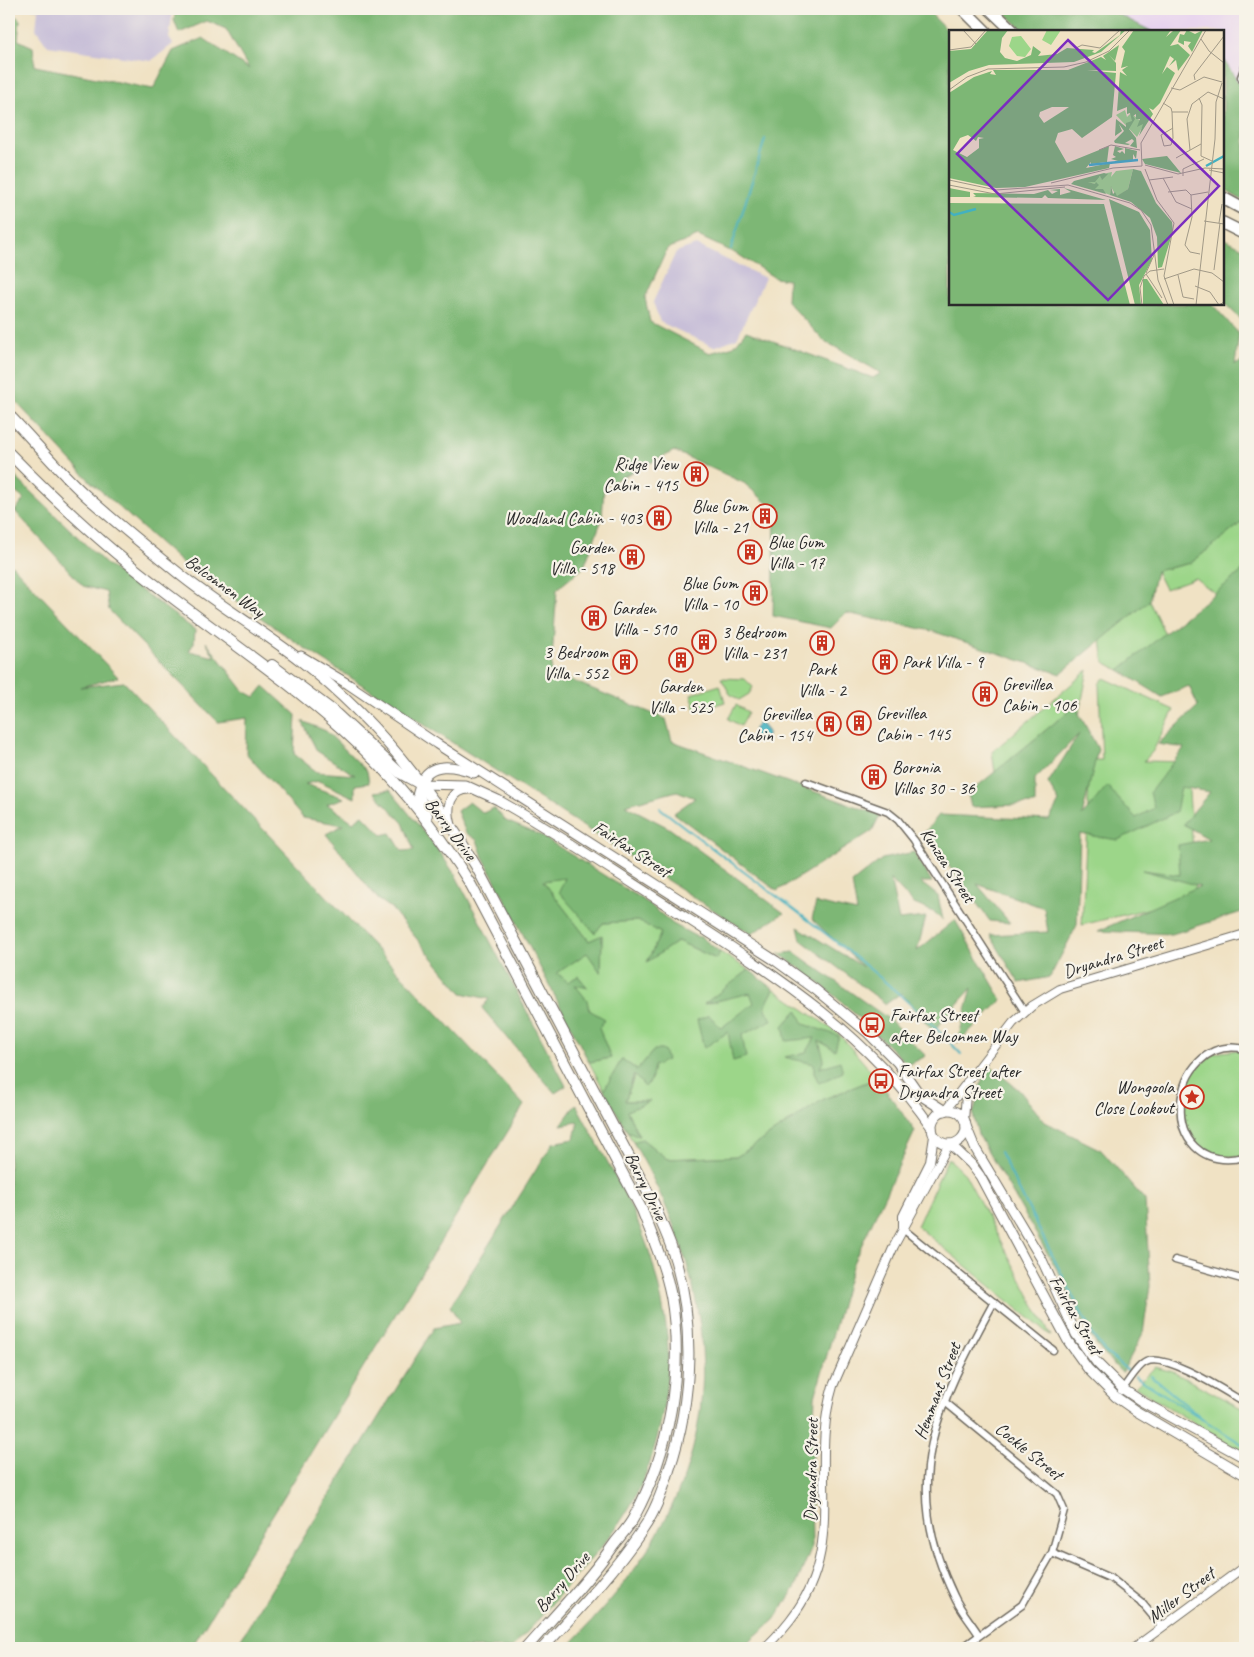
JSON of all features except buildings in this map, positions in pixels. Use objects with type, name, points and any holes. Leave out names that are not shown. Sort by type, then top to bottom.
[{"type":"highway","points":[[963,9],[985,30]]},
{"type":"highway","points":[[990,9],[1011,30]]},
{"type":"highway","points":[[1224,199],[1245,210]]},
{"type":"highway","points":[[1224,224],[1245,234]]},
{"type":"main road","name":"Belconnen Way","points":[[9,414],[84,493],[178,573],[278,643],[317,673],[385,740],[421,784]]},
{"type":"main road","points":[[9,454],[65,511],[160,589],[303,687],[346,721],[400,773],[421,784]]},
{"type":"main road","name":"Barry Drive","points":[[200,618],[317,708],[372,758],[446,847],[479,899],[642,1210],[659,1252],[671,1296],[676,1348],[673,1397],[653,1478],[634,1518],[595,1571],[526,1648]]},
{"type":"main road","name":"Fairfax Street","points":[[278,643],[348,684],[497,783],[776,961],[816,990],[887,1051],[920,1095],[945,1111]]},
{"type":"main road","points":[[446,847],[421,802],[418,791],[423,777],[430,771],[449,766],[468,770],[497,783]]},
{"type":"main road","name":"Fairfax Street","points":[[421,784],[454,783],[477,789],[510,806],[754,961],[818,1006],[882,1067],[920,1110],[933,1132]]},
{"type":"main road","name":"Barry Drive","points":[[421,784],[451,826],[496,905],[654,1204],[672,1247],[683,1296],[688,1340],[686,1404],[680,1439],[662,1490],[645,1527],[617,1565],[544,1648]]},
{"type":"main road","points":[[451,826],[448,807],[451,797],[461,790],[477,789]]},
{"type":"main road","points":[[945,1111],[958,1113],[965,1123],[962,1138],[949,1144],[941,1142],[933,1132],[937,1115],[945,1111]]},
{"type":"main road","name":"Fairfax Street","points":[[965,1123],[975,1148],[1042,1260],[1076,1334],[1097,1363],[1123,1389],[1141,1401],[1245,1458]]},
{"type":"main road","name":"Fairfax Street","points":[[949,1144],[971,1164],[980,1176],[1068,1341],[1088,1369],[1116,1397],[1245,1475]]},
{"type":"street","points":[[1245,67],[1241,77],[1245,85]]},
{"type":"street","name":"Kunzea Street","points":[[806,782],[888,812],[898,820],[914,840],[1025,1012]]},
{"type":"street","name":"Dryandra Street","points":[[945,1111],[1002,1035],[1025,1012],[1060,989],[1245,934]]},
{"type":"street","points":[[1245,1049],[1232,1048],[1214,1053],[1197,1065],[1182,1091],[1180,1114],[1182,1126],[1188,1137],[1206,1153],[1226,1159],[1245,1157]]},
{"type":"street","name":"Dryandra Street","points":[[965,1123],[968,1082]]},
{"type":"street","name":"Dryandra Street","points":[[903,1229],[903,1216],[930,1162],[933,1132]]},
{"type":"street","name":"Dryandra Street","points":[[764,1648],[773,1642],[800,1607],[820,1562],[824,1534],[823,1444],[827,1406],[833,1386],[903,1229],[910,1220],[938,1162],[949,1144]]},
{"type":"street","name":"Fairfax Street","points":[[903,1229],[1053,1350]]},
{"type":"street","points":[[1175,1260],[1245,1280]]},
{"type":"street","name":"Hemmant Street","points":[[979,1635],[954,1598],[934,1548],[926,1504],[928,1462],[933,1432],[966,1354],[994,1302]]},
{"type":"street","points":[[1116,1397],[1145,1362],[1156,1359],[1175,1365],[1245,1403]]},
{"type":"street","name":"Cockle Street","points":[[945,1402],[1057,1494],[1064,1510],[1052,1553],[1022,1605],[962,1648]]},
{"type":"street","points":[[1052,1553],[1112,1579],[1141,1602],[1162,1628]]},
{"type":"street","name":"Miller Street","points":[[1134,1648],[1245,1566]]},
{"type":"shaded area","points":[[31,9],[173,9],[169,38],[173,44],[151,61],[48,46],[36,29],[38,10]]},
{"type":"shaded area","points":[[1049,9],[1245,9],[1245,195],[1224,183],[1224,30],[1068,30]]},
{"type":"shaded area","points":[[696,245],[765,278],[737,338],[714,347],[660,322],[653,302],[676,252]]},
{"type":"green space","points":[[9,9],[20,20],[18,40],[33,47],[35,66],[153,89],[173,51],[203,38],[249,69],[226,29],[207,21],[179,33],[174,20],[176,9],[926,9],[949,32],[949,305],[1213,305],[1239,334],[1235,365],[1245,360],[1245,520],[1191,563],[1156,571],[1149,601],[1060,674],[932,631],[846,613],[831,628],[773,616],[775,510],[744,483],[674,451],[604,486],[602,519],[584,567],[557,589],[551,672],[666,719],[672,741],[880,815],[872,831],[777,891],[674,813],[695,798],[677,791],[625,805],[669,828],[784,913],[751,934],[303,647],[182,563],[91,482],[18,404],[9,391]],"holes":[[[698,236],[739,255],[775,278],[788,280],[787,301],[823,340],[881,373],[873,378],[746,331],[734,346],[710,353],[650,322],[645,298],[667,249]]]},
{"type":"green space","points":[[1001,9],[1108,9],[1149,30],[1023,30]]},
{"type":"green space","points":[[1224,61],[1245,93],[1245,202],[1224,190]]},
{"type":"green space","points":[[1224,238],[1245,249],[1245,323],[1224,303]]},
{"type":"green space","points":[[9,471],[107,565],[195,630],[194,643],[189,651],[215,657],[206,642],[244,691],[255,697],[264,686],[296,715],[294,754],[317,772],[355,775],[317,751],[302,721],[326,731],[367,771],[369,783],[355,785],[355,798],[319,781],[305,784],[344,798],[327,804],[353,822],[363,815],[382,835],[391,833],[402,851],[414,850],[403,823],[374,792],[390,790],[436,847],[456,876],[566,1086],[555,1093],[482,1008],[489,999],[462,993],[391,908],[378,899],[326,834],[343,825],[303,818],[246,753],[247,718],[218,722],[109,610],[106,592],[83,586],[15,511],[24,499],[9,487]]},
{"type":"green space","points":[[1245,520],[1245,569],[1216,594],[1195,578],[1165,589],[1156,571],[1191,563]]},
{"type":"green space","points":[[9,562],[118,677],[80,687],[124,682],[524,1105],[191,1648],[9,1648]]},
{"type":"green space","points":[[1245,569],[1245,911],[1172,934],[1098,931],[1200,886],[1142,870],[1180,875],[1178,845],[1209,839],[1183,824],[1210,792],[1181,787],[1176,812],[1118,840],[1080,834],[1077,925],[1050,977],[1019,983],[990,935],[1048,932],[1044,908],[977,884],[1010,923],[990,921],[924,833],[939,815],[1049,820],[1059,802],[1048,783],[1079,734],[1035,779],[1035,804],[971,807],[968,794],[1075,706],[1098,749],[1082,816],[1107,786],[1136,818],[1154,808],[1150,792],[1184,748],[1158,744],[1198,706],[1189,686],[1162,697],[1119,670]]},
{"type":"green space","points":[[1149,601],[1165,634],[1119,670],[1104,662],[1101,640]]},
{"type":"green space","points":[[1088,670],[1079,715],[1074,707],[995,772],[992,752]]},
{"type":"green space","points":[[721,678],[745,679],[753,687],[749,694],[739,700],[730,694]]},
{"type":"green space","points":[[1104,678],[1174,710],[1153,751],[1144,761],[1187,762],[1196,897],[1082,925],[1090,760],[1102,760],[1099,684]]},
{"type":"green space","points":[[720,685],[725,702],[696,711],[691,694]]},
{"type":"green space","points":[[736,705],[748,712],[741,726],[728,719]]},
{"type":"green space","points":[[469,802],[483,813],[494,808],[506,821],[540,835],[648,903],[673,924],[695,936],[701,937],[720,952],[716,959],[678,941],[647,962],[661,933],[638,921],[603,923],[595,933],[559,892],[565,878],[543,881],[589,941],[602,935],[601,973],[587,953],[557,973],[568,982],[578,976],[588,988],[575,985],[587,1000],[589,1010],[605,1019],[599,1028],[611,1058],[589,1062],[483,857],[477,840],[466,833],[457,811]]},
{"type":"green space","points":[[914,852],[932,882],[920,882],[938,896],[943,920],[934,912],[914,904],[890,879],[899,920],[926,917],[917,951],[955,920],[1002,1000],[957,1043],[972,988],[933,1031],[901,993],[886,1004],[801,940],[798,927],[863,967],[812,919],[816,903],[857,912],[852,883],[882,859]]},
{"type":"green space","points":[[565,877],[595,933],[603,923],[638,921],[661,933],[648,961],[678,941],[716,959],[720,952],[749,970],[706,1004],[751,991],[766,1004],[774,989],[838,1033],[877,1078],[824,1099],[738,1156],[667,1159],[642,1139],[633,1142],[627,1131],[639,1136],[627,1111],[641,1101],[625,1101],[635,1074],[645,1087],[651,1081],[654,1050],[637,1070],[622,1059],[604,1090],[589,1062],[611,1058],[591,1011],[575,985],[587,987],[578,976],[568,983],[557,973],[587,952],[601,972],[602,936],[589,941],[543,881]],"holes":[[[797,1011],[803,1024],[835,1049],[787,1021]]]},
{"type":"green space","points":[[794,952],[890,1020],[926,1056],[910,1064],[905,1062],[829,991],[779,954]]},
{"type":"green space","points":[[749,970],[774,989],[765,1007],[772,1020],[742,1035],[746,1057],[733,1061],[728,1032],[704,1048],[697,1020],[709,1015],[721,1028],[754,1003],[750,993],[704,1004]]},
{"type":"green space","points":[[797,1010],[804,1024],[839,1036],[835,1050],[819,1041],[824,1059],[820,1068],[840,1061],[843,1072],[819,1083],[814,1073],[814,1064],[784,1057],[806,1053],[815,1038],[786,1041],[783,1026]]},
{"type":"green space","points":[[1245,1049],[1245,1157],[1209,1154],[1197,1145],[1180,1114],[1191,1073],[1214,1053]]},
{"type":"green space","points":[[654,1050],[664,1050],[667,1060],[654,1066],[651,1081],[645,1087],[634,1075],[625,1101],[650,1101],[627,1111],[639,1136],[627,1131],[604,1090],[622,1059],[637,1070]]},
{"type":"green space","points":[[990,1066],[1019,1090],[1045,1122],[1101,1150],[1145,1200],[1150,1286],[1143,1333],[1122,1373],[1101,1351],[1084,1326],[1060,1275],[978,1134],[973,1115],[984,1072]]},
{"type":"green space","points":[[877,1078],[915,1131],[853,1263],[815,1397],[811,1481],[812,1546],[795,1588],[774,1620],[748,1642],[736,1648],[567,1648],[626,1581],[647,1551],[680,1487],[696,1437],[702,1387],[701,1337],[693,1287],[678,1238],[658,1189],[633,1142],[642,1139],[667,1159],[738,1156],[824,1099]]},
{"type":"green space","points":[[576,1104],[627,1198],[644,1237],[657,1280],[666,1327],[668,1370],[663,1413],[645,1477],[626,1513],[595,1554],[531,1628],[511,1648],[235,1648],[434,1328],[460,1323],[450,1306],[553,1143],[574,1139],[578,1122],[561,1125]]},
{"type":"green space","points":[[948,1158],[965,1174],[1051,1336],[917,1226]]},
{"type":"green space","points":[[1155,1367],[1173,1372],[1245,1410],[1245,1454],[1135,1387]]},
{"type":"water","points":[[760,722],[768,732],[766,738],[754,737],[754,728]]},
{"type":"waterway","points":[[731,249],[765,139]]},
{"type":"waterway","points":[[660,808],[815,925],[891,987],[927,1019],[961,1054]]},
{"type":"waterway","points":[[1000,1152],[1093,1336],[1105,1352],[1131,1373]]},
{"type":"waterway","points":[[1135,1376],[1245,1446]]},
{"type":"waterway","points":[[1151,1376],[1203,1419]]},
{"type":"place","name":"Ridge View Cabin - 415","points":[[696,474]]},
{"type":"place","name":"Blue Gum Villa - 21","points":[[765,516]]},
{"type":"place","name":"Woodland Cabin - 403","points":[[659,518]]},
{"type":"place","name":"Blue Gum Villa - 17","points":[[750,552]]},
{"type":"place","name":"Garden Villa - 518","points":[[632,557]]},
{"type":"place","name":"Blue Gum Villa - 10","points":[[755,593]]},
{"type":"place","name":"Garden Villa - 510","points":[[594,618]]},
{"type":"place","name":"3 Bedroom Villa - 231","points":[[704,642]]},
{"type":"place","name":"Park Villa - 2","points":[[822,643]]},
{"type":"place","name":"Garden Villa - 525","points":[[681,660]]},
{"type":"place","name":"3 Bedroom Villa - 552","points":[[625,662]]},
{"type":"place","name":"Park Villa - 9","points":[[885,662]]},
{"type":"place","name":"Grevillea Cabin - 106","points":[[985,694]]},
{"type":"place","name":"Grevillea Cabin - 145","points":[[859,723]]},
{"type":"place","name":"Grevillea Cabin - 154","points":[[829,724]]},
{"type":"place","name":"Boronia Villas 30 - 36","points":[[874,777]]},
{"type":"place","name":"Fairfax Street after Belconnen Way","points":[[872,1025]]},
{"type":"place","name":"Fairfax Street after Dryandra Street","points":[[881,1081]]},
{"type":"place","name":"Wongoola Close Lookout","points":[[1192,1097]]}]
